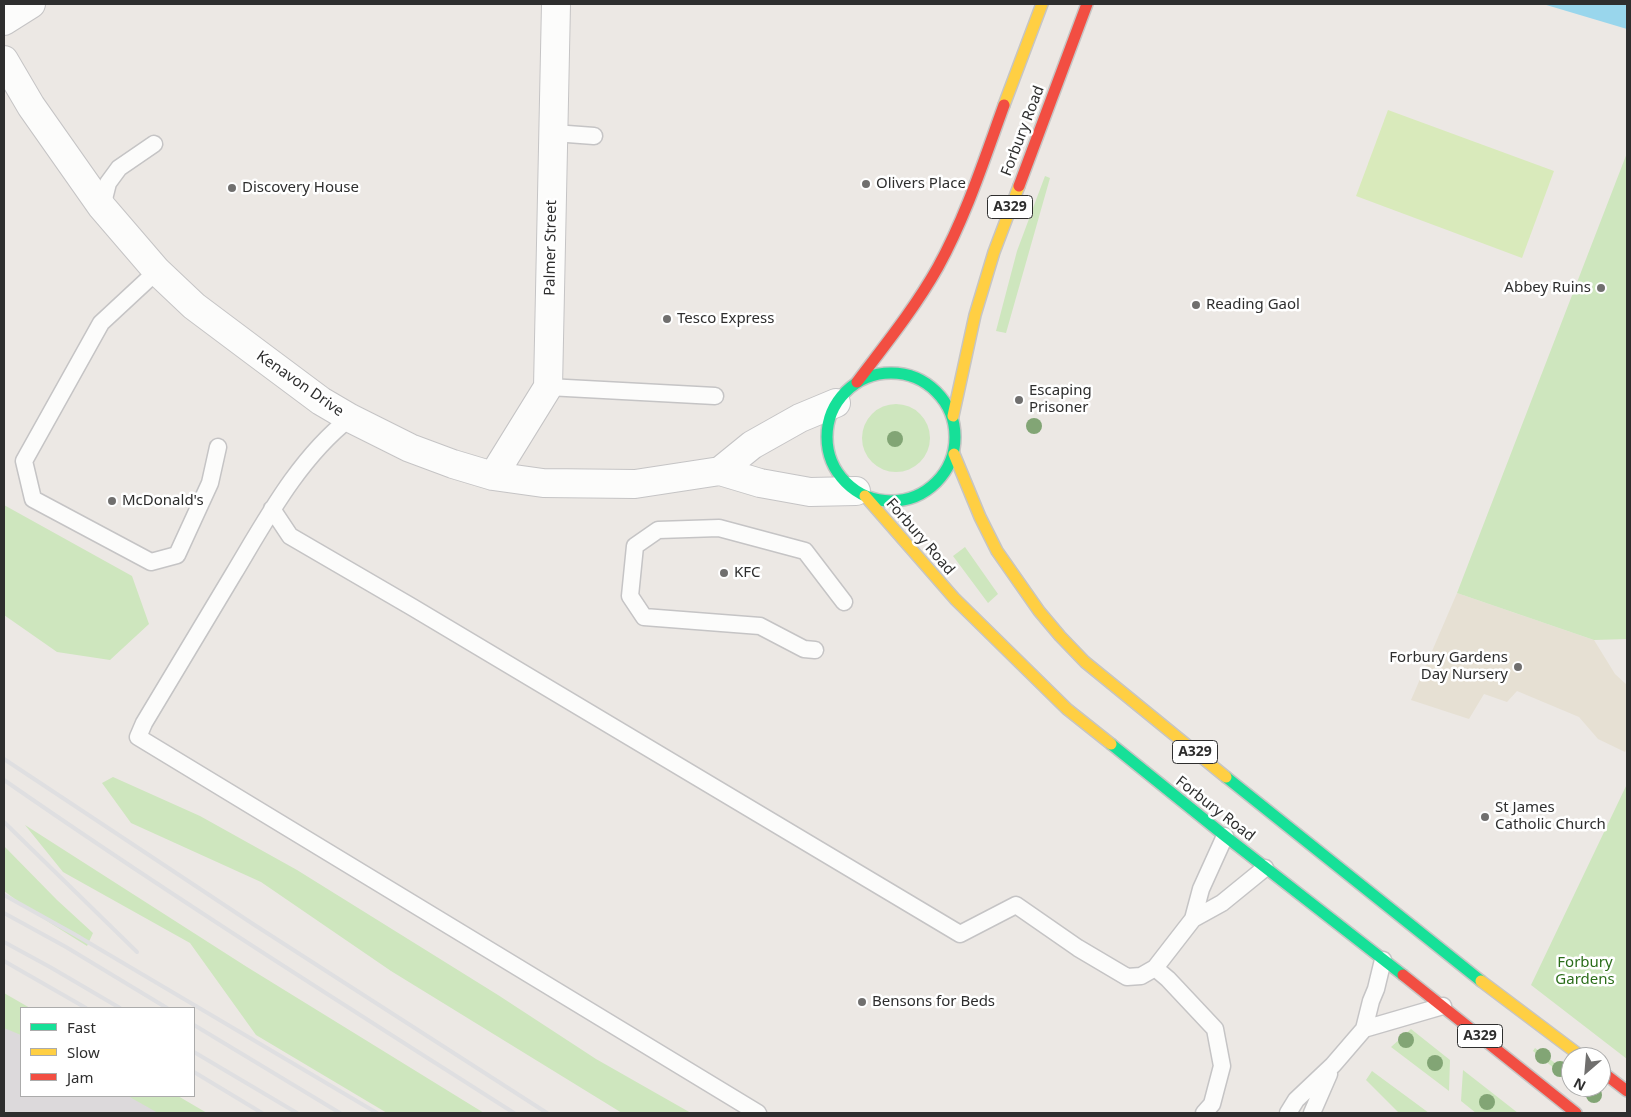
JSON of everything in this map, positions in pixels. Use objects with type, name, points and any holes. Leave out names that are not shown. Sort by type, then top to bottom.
[{"type":"main road","name":"Forbury Road","points":[[856,382],[909,312],[937,268],[960,223],[1042,4]]},
{"type":"main road","name":"Forbury Road","points":[[952,416],[975,315],[994,252],[1087,4]]},
{"type":"main road","points":[[891,372],[909,374],[922,380],[934,388],[945,401],[952,416],[956,435],[954,454],[945,472],[932,487],[917,496],[900,501],[882,501],[860,493],[842,478],[832,463],[827,444],[829,419],[836,402],[856,382],[873,374],[891,372]]},
{"type":"main road","name":"A329","points":[[954,454],[980,517],[997,551],[1039,611],[1085,662],[1138,707],[1493,990],[1569,1047]]},
{"type":"main road","name":"Forbury Road","points":[[860,493],[955,599],[1067,709],[1576,1113]]},
{"type":"main road","points":[[1611,1079],[1627,1092]]},
{"type":"street","points":[[4,21],[31,4]]},
{"type":"street","name":"Palmer Street","points":[[548,387],[556,4]]},
{"type":"street","name":"Kenavon Drive","points":[[4,60],[30,106],[102,207],[157,271],[194,306],[321,401],[350,418],[410,448],[493,476],[543,483],[635,484],[720,471],[760,483],[810,492],[860,493]]},
{"type":"street","points":[[493,476],[548,387]]},
{"type":"street","points":[[720,471],[752,445],[800,418],[836,402]]},
{"type":"lane","points":[[554,134],[594,136]]},
{"type":"lane","points":[[102,207],[108,183],[119,168],[154,144]]},
{"type":"lane","points":[[157,271],[101,323],[24,461],[33,499],[151,562],[177,555],[210,483],[218,447]]},
{"type":"lane","points":[[548,387],[715,396]]},
{"type":"lane","points":[[350,418],[308,460],[272,509],[144,723],[138,737],[758,1113]]},
{"type":"lane","points":[[272,509],[290,536],[960,934],[1016,905],[1078,948],[1128,977],[1141,976],[1154,968],[1194,919],[1222,903],[1265,868]]},
{"type":"lane","points":[[814,650],[804,649],[760,626],[644,617],[630,596],[635,546],[658,530],[719,528],[805,551],[844,602]]},
{"type":"lane","points":[[1194,919],[1201,889],[1225,836]]},
{"type":"lane","points":[[1288,1113],[1296,1100],[1333,1065],[1364,1029],[1376,989],[1382,960]]},
{"type":"lane","points":[[1154,968],[1168,979],[1215,1029],[1222,1066],[1212,1104],[1204,1113]]},
{"type":"lane","points":[[1364,1029],[1442,1006]]},
{"type":"lane","points":[[1312,1113],[1333,1065]]},
{"type":"shaded area","name":"Forbury Gardens Day Nursery","points":[[1457,593],[1594,640],[1615,674],[1627,685],[1627,747],[1625,752],[1598,739],[1579,717],[1517,691],[1507,702],[1484,694],[1469,719],[1411,700]]},
{"type":"shaded area","points":[[4,1015],[20,1022],[20,1097],[146,1097],[172,1113],[4,1113]]},
{"type":"green space","points":[[1388,110],[1554,171],[1522,258],[1356,196]]},
{"type":"green space","name":"Abbey Ruins","points":[[1627,153],[1627,639],[1594,640],[1457,593]]},
{"type":"green space","points":[[1045,176],[1050,178],[1006,333],[996,331],[1017,251]]},
{"type":"green space","points":[[889,404],[903,404],[915,409],[925,419],[930,431],[930,445],[925,457],[915,467],[903,472],[889,472],[877,467],[867,457],[862,445],[862,431],[867,419],[877,409]]},
{"type":"green space","points":[[4,505],[132,576],[149,624],[110,660],[57,652],[4,615]]},
{"type":"green space","points":[[965,547],[998,594],[988,603],[953,556]]},
{"type":"green space","points":[[113,777],[200,816],[297,870],[498,995],[596,1059],[691,1113],[622,1113],[391,971],[261,882],[131,823],[102,783]]},
{"type":"green space","name":"Forbury Gardens","points":[[1627,784],[1627,1059],[1531,985]]},
{"type":"green space","points":[[25,825],[247,967],[484,1113],[387,1113],[256,1035],[190,943],[63,872]]},
{"type":"green space","points":[[4,846],[57,900],[93,933],[87,946],[31,911],[4,891]]},
{"type":"green space","points":[[4,993],[28,1007],[20,1007],[20,1035],[4,1028]]},
{"type":"green space","points":[[1411,1029],[1450,1060],[1449,1091],[1391,1047]]},
{"type":"green space","points":[[1535,1048],[1561,1068],[1561,1074],[1533,1051]]},
{"type":"green space","points":[[1463,1070],[1518,1113],[1476,1113],[1461,1101]]},
{"type":"green space","points":[[1372,1071],[1429,1113],[1399,1113],[1366,1080]]},
{"type":"green space","points":[[130,1097],[180,1097],[207,1113],[158,1113]]},
{"type":"green space","points":[[1590,1097],[1601,1098],[1597,1102]]},
{"type":"water","points":[[1543,4],[1627,4],[1627,29]]},
{"type":"railway","points":[[4,759],[253,924],[547,1113]]},
{"type":"railway","points":[[4,780],[194,908],[514,1113]]},
{"type":"railway","points":[[4,822],[137,952]]},
{"type":"railway","points":[[4,895],[74,934],[377,1113]]},
{"type":"railway","points":[[4,913],[66,947],[165,1007]]},
{"type":"railway","points":[[4,942],[118,1007]]},
{"type":"railway","points":[[4,961],[84,1007]]},
{"type":"railway","points":[[195,1026],[340,1113]]},
{"type":"railway","points":[[195,1053],[297,1113]]},
{"type":"railway","points":[[195,1073],[262,1113]]},
{"type":"traffic: fast","points":[[891,373],[916,377],[937,391],[951,412],[955,437],[951,462],[937,483],[916,497],[891,501],[866,497],[845,483],[831,462],[827,437],[831,412],[845,391],[866,377],[891,373]]},
{"type":"traffic: fast","points":[[1111,744],[1403,975]]},
{"type":"traffic: fast","points":[[1226,777],[1481,981]]},
{"type":"traffic: slow","points":[[1004,105],[1042,4]]},
{"type":"traffic: slow","points":[[953,416],[975,315],[994,252],[1019,186]]},
{"type":"traffic: slow","points":[[954,454],[980,517],[997,551],[1039,611],[1060,636],[1085,662],[1226,777]]},
{"type":"traffic: slow","points":[[865,496],[955,599],[1067,709],[1111,744]]},
{"type":"traffic: slow","points":[[1481,981],[1569,1047]]},
{"type":"traffic: jam","points":[[1019,186],[1087,4]]},
{"type":"traffic: jam","points":[[857,382],[910,312],[938,267],[966,208],[1004,105]]},
{"type":"traffic: jam","points":[[1403,975],[1576,1113]]},
{"type":"traffic: jam","points":[[1611,1079],[1627,1091]]},
{"type":"place","name":"Olivers Place","points":[[866,184]]},
{"type":"place","name":"Discovery House","points":[[232,188]]},
{"type":"place","name":"Abbey Ruins","points":[[1601,288]]},
{"type":"place","name":"Reading Gaol","points":[[1196,305]]},
{"type":"place","name":"Tesco Express","points":[[667,319]]},
{"type":"place","name":"Escaping Prisoner","points":[[1019,400]]},
{"type":"place","name":"McDonald's","points":[[112,501]]},
{"type":"place","name":"KFC","points":[[724,573]]},
{"type":"place","name":"Forbury Gardens Day Nursery","points":[[1518,667]]},
{"type":"place","name":"St James Catholic Church","points":[[1485,817]]},
{"type":"place","name":"Bensons for Beds","points":[[862,1002]]}]
